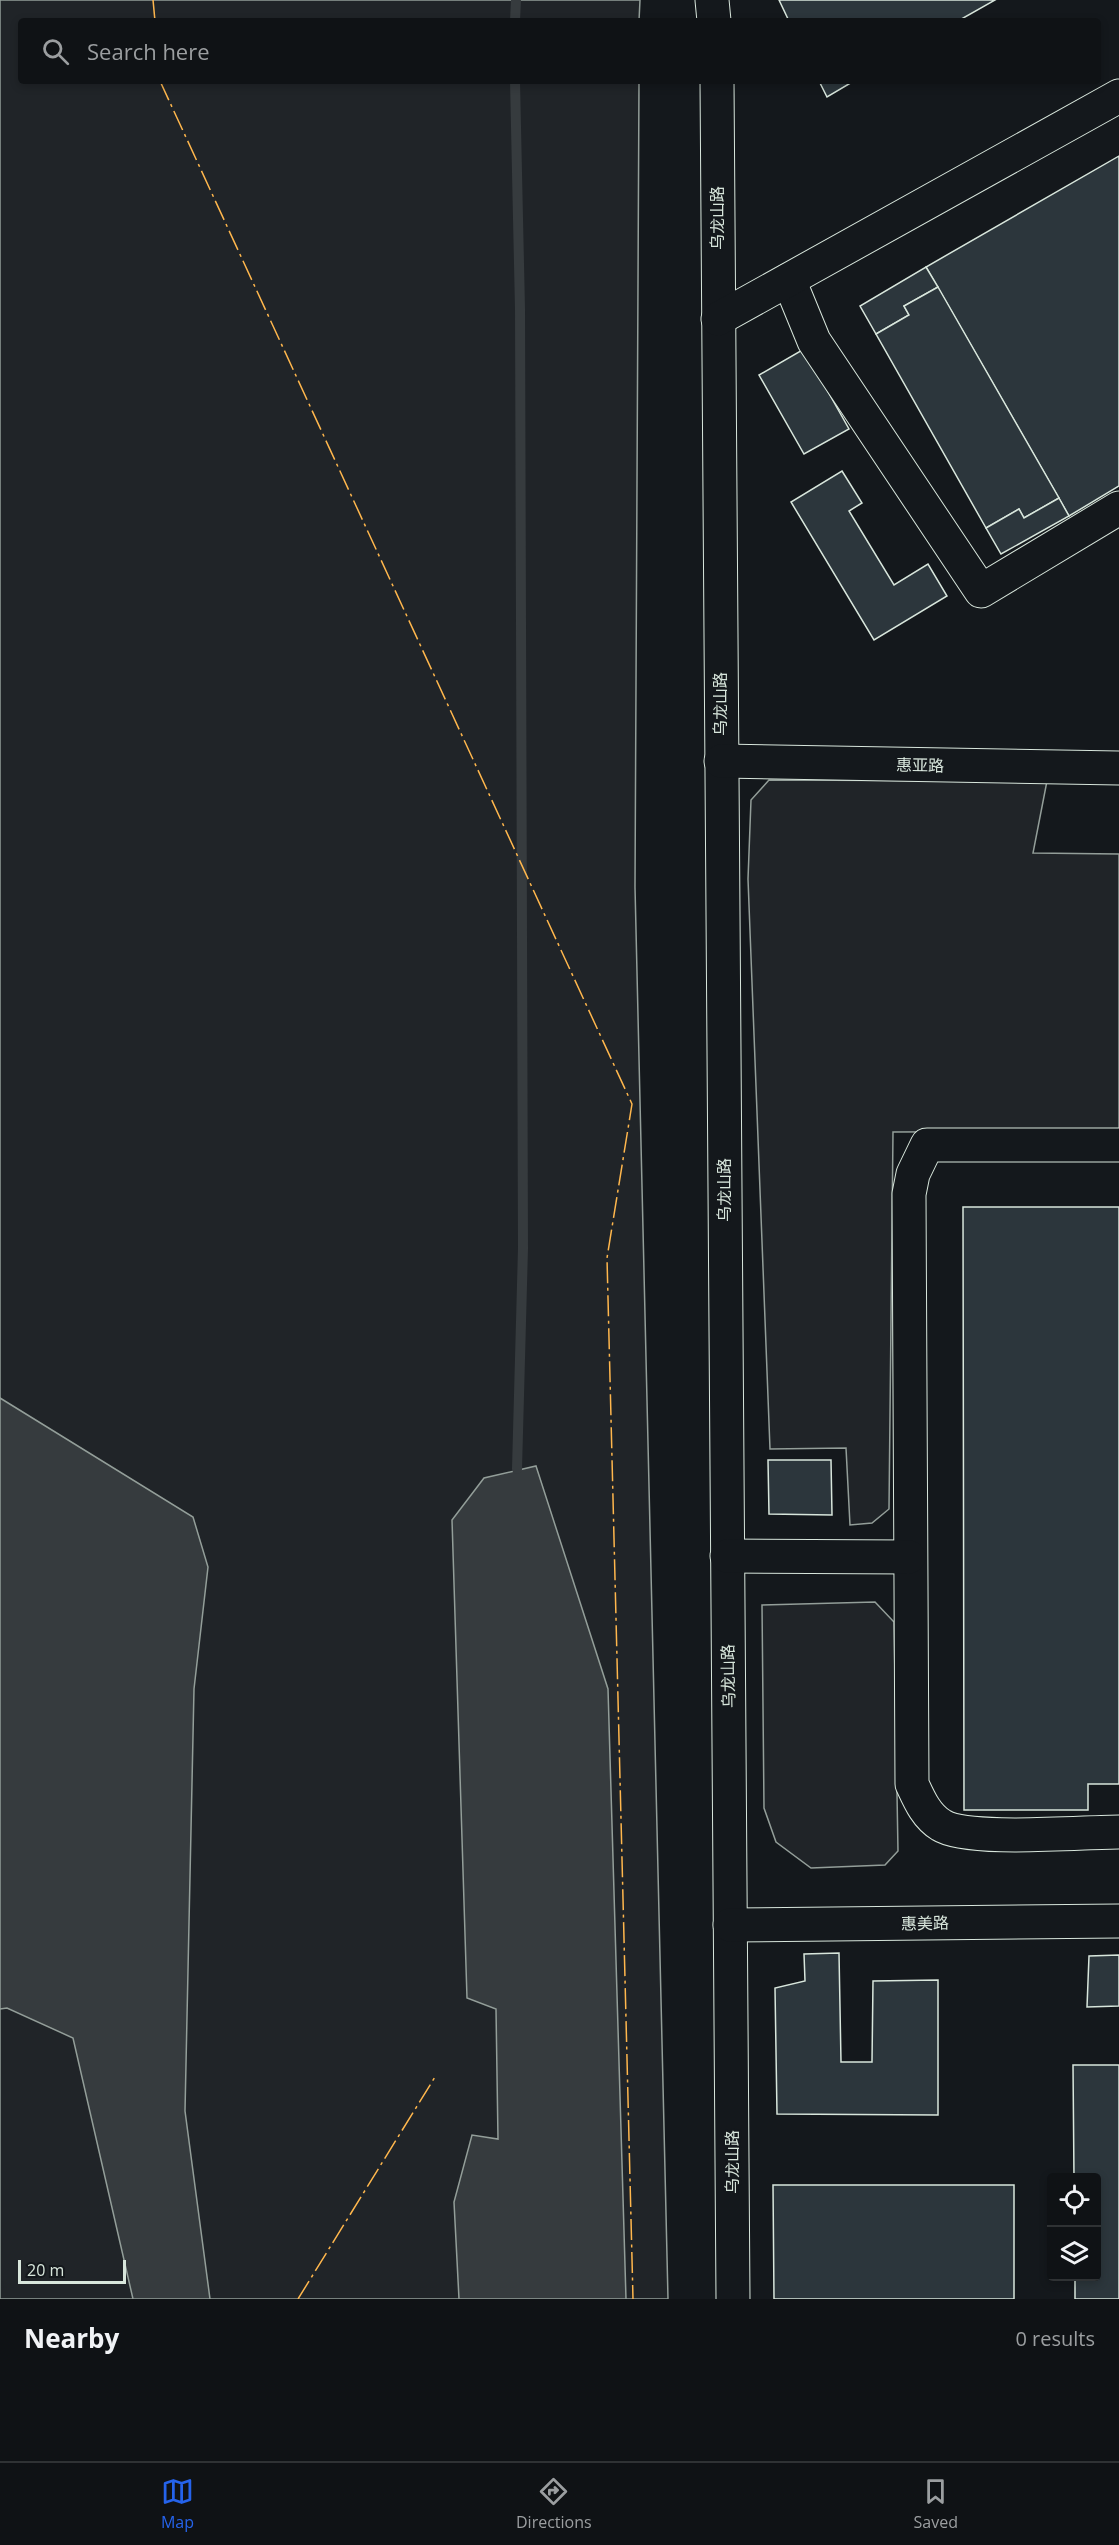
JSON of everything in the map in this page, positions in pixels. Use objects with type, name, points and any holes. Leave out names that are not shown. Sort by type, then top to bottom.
[{"type":"street","points":[[712,0],[714,18]]},
{"type":"street","name":"乌龙山路","points":[[717,84],[733,2299]]},
{"type":"street","points":[[718,319],[1119,96]]},
{"type":"street","points":[[789,279],[814,341],[981,591],[1119,508]]},
{"type":"street","name":"惠亚路","points":[[721,761],[1119,768]]},
{"type":"street","points":[[1119,1146],[927,1145],[913,1174],[909,1194],[909,1557],[912,1784],[923,1808],[940,1825],[965,1834],[1119,1832]]},
{"type":"street","points":[[727,1556],[909,1557]]},
{"type":"street","name":"惠美路","points":[[730,1925],[1119,1921]]},
{"type":"shaded area","points":[[0,0],[640,0],[639,18],[18,18],[18,84],[639,84],[635,887],[668,2299],[0,2299]]},
{"type":"shaded area","points":[[769,780],[1047,781],[1033,853],[1119,854],[1119,1131],[893,1132],[889,1509],[872,1523],[850,1525],[846,1448],[770,1449],[748,879],[751,800]]},
{"type":"shaded area","points":[[0,1398],[193,1517],[208,1567],[194,1689],[185,2111],[210,2299],[133,2299],[73,2038],[7,2008],[0,2009]]},
{"type":"shaded area","points":[[536,1466],[608,1689],[626,2299],[459,2299],[454,2202],[472,2135],[498,2139],[496,2009],[467,1998],[452,1520],[484,1478]]},
{"type":"shaded area","points":[[875,1602],[894,1622],[898,1851],[885,1865],[811,1868],[776,1842],[764,1808],[762,1605]]},
{"type":"building","points":[[779,0],[995,0],[963,18],[788,18]]},
{"type":"building","points":[[820,84],[849,84],[827,97]]},
{"type":"building","points":[[1119,156],[1119,486],[1069,516],[926,267]]},
{"type":"building","points":[[926,267],[938,287],[904,306],[909,315],[876,334],[860,306]]},
{"type":"building","points":[[938,287],[1059,498],[1024,518],[1019,509],[986,528],[876,334],[909,315],[904,306]]},
{"type":"building","points":[[804,349],[849,429],[804,454],[759,375]]},
{"type":"building","points":[[842,471],[862,503],[849,511],[894,585],[928,564],[947,596],[874,640],[791,502]]},
{"type":"building","points":[[1059,498],[1069,516],[1001,554],[986,528],[1019,509],[1024,518]]},
{"type":"building","points":[[963,1207],[1119,1207],[1119,1784],[1088,1784],[1088,1810],[964,1810]]},
{"type":"building","points":[[768,1460],[831,1460],[832,1515],[769,1514]]},
{"type":"building","points":[[839,1953],[841,2062],[872,2062],[873,1981],[938,1980],[938,2115],[777,2114],[775,1988],[805,1981],[804,1954]]},
{"type":"building","points":[[1119,1955],[1119,2006],[1087,2007],[1089,1956]]},
{"type":"building","points":[[1073,2065],[1119,2065],[1119,2299],[1075,2299],[1075,2281],[1101,2281],[1101,2173],[1074,2173]]},
{"type":"building","points":[[773,2185],[1014,2185],[1014,2299],[774,2299]]},
{"type":"waterway","points":[[515,18],[516,0]]},
{"type":"waterway","points":[[515,84],[520,309],[523,1248],[517,1469]]},
{"type":"power","points":[[153,0],[155,18]]},
{"type":"power","points":[[161,84],[632,1104],[607,1258],[633,2299]]},
{"type":"power","points":[[298,2299],[435,2077]]}]
